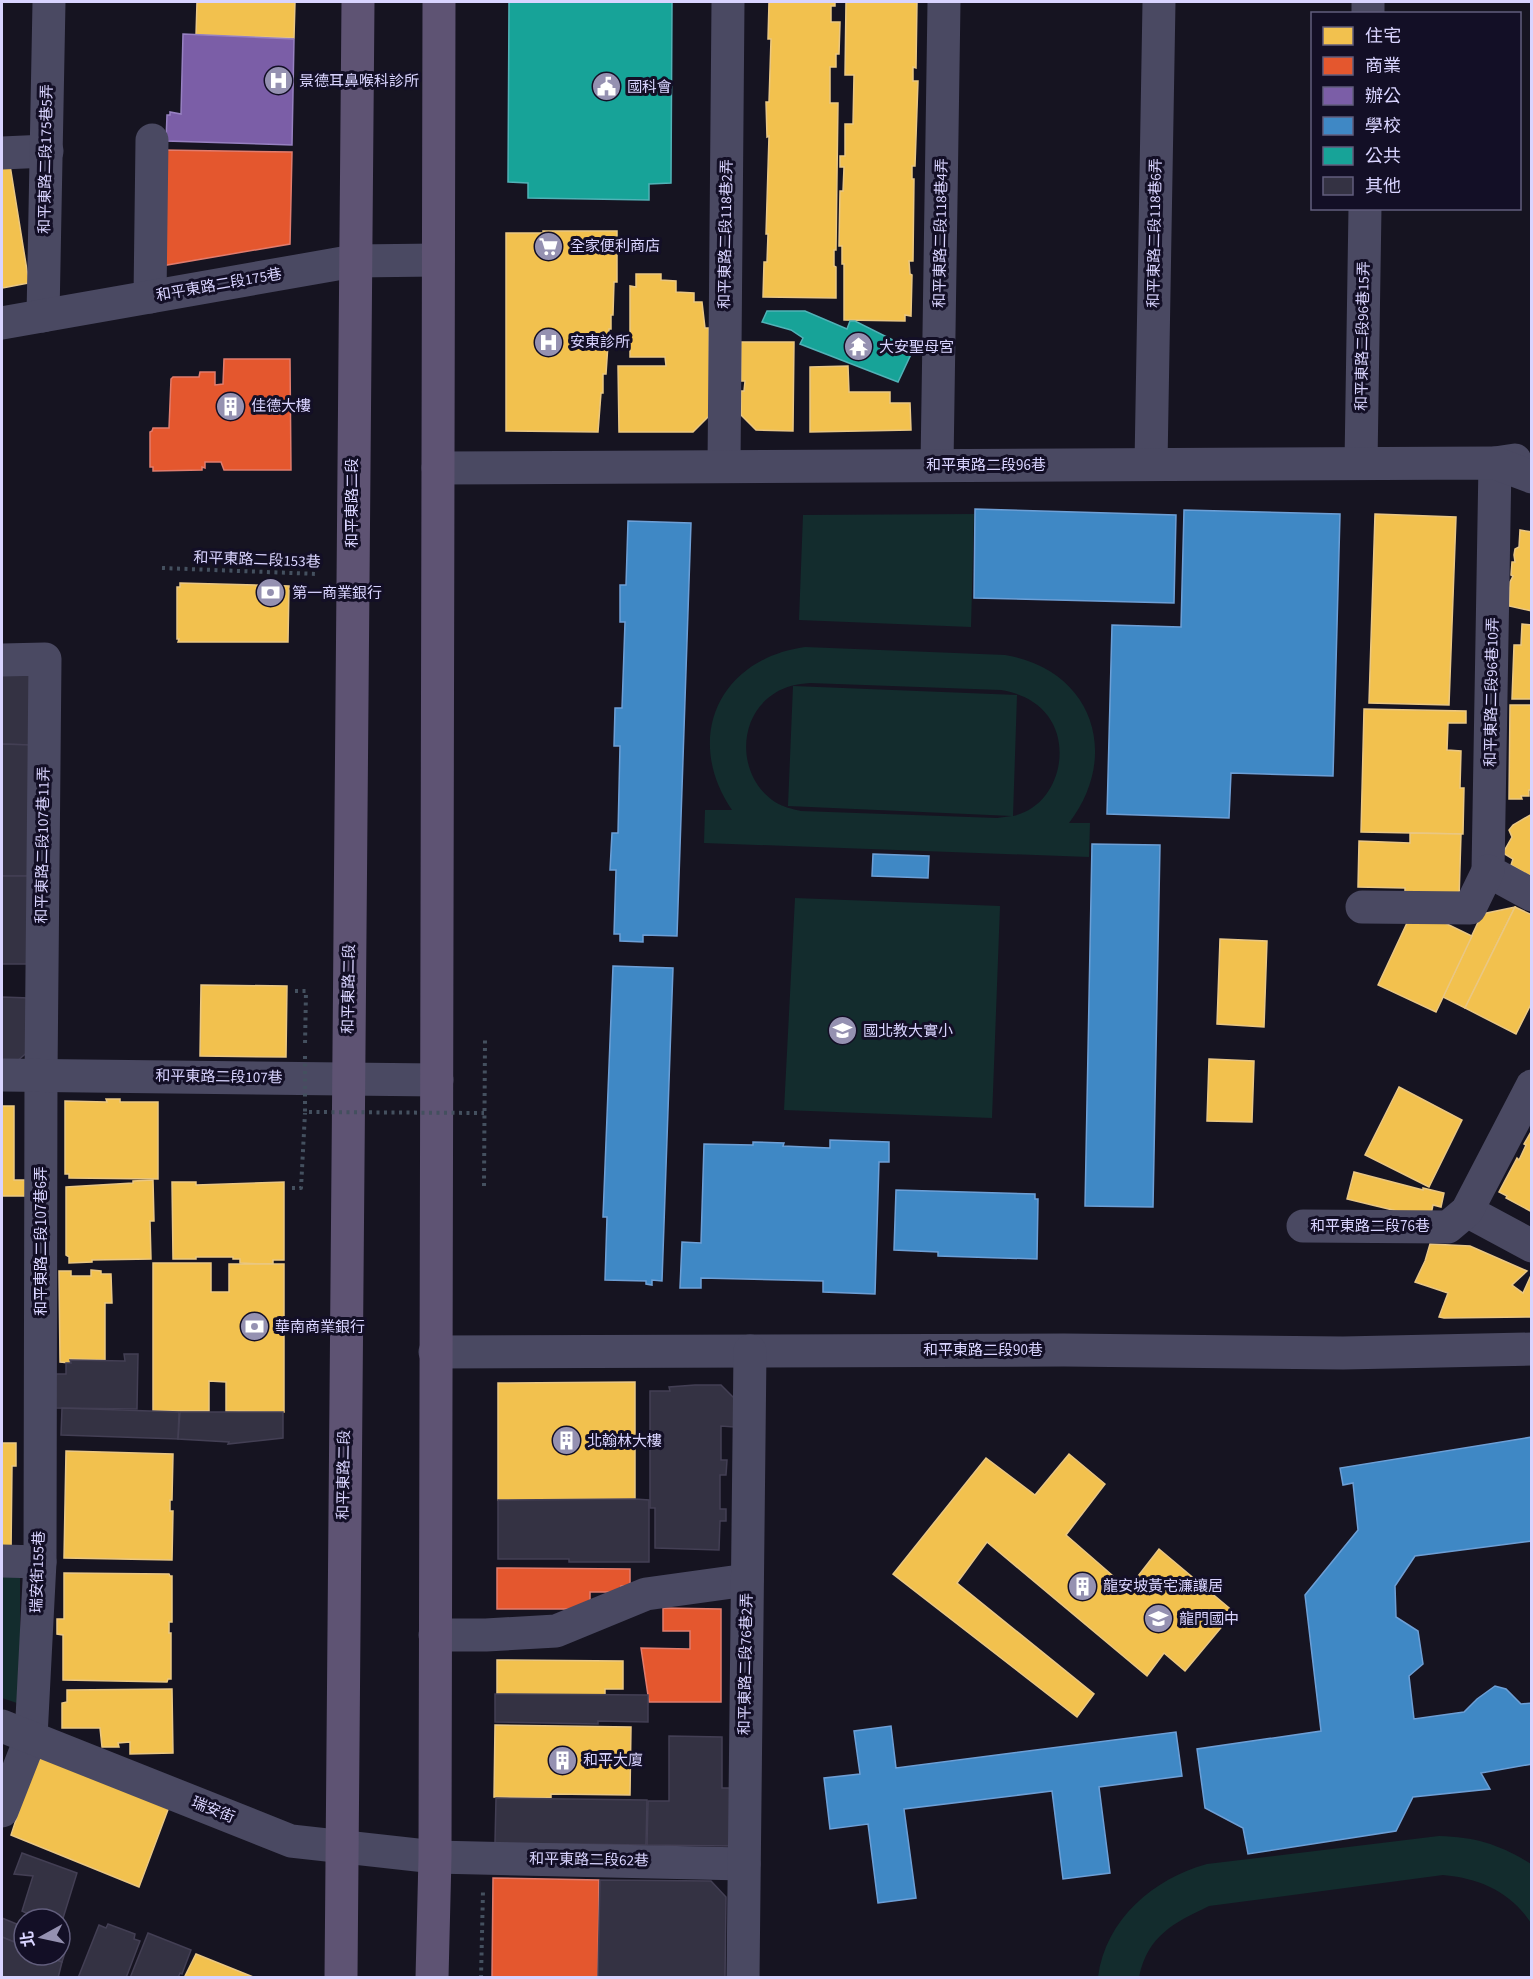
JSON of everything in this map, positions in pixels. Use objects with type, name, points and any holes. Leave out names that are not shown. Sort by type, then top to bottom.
[{"type":"main road","name":"和平東路二段","points":[[340,1977],[358,2]]},
{"type":"main road","points":[[432,1977],[435,1857],[439,2]]},
{"type":"street","name":"和平東路二段175巷5弄","points":[[43,316],[49,2]]},
{"type":"street","name":"和平東路二段118巷2弄","points":[[724,466],[729,2]]},
{"type":"street","name":"和平東路二段118巷4弄","points":[[937,465],[944,2]]},
{"type":"street","name":"和平東路二段118巷6弄","points":[[1151,464],[1159,2]]},
{"type":"street","points":[[150,297],[152,140]]},
{"type":"street","points":[[2,153],[47,151]]},
{"type":"street","name":"和平東路二段96巷15弄","points":[[1361,463],[1365,210]]},
{"type":"street","name":"和平東路二段175巷","points":[[2,323],[354,261],[438,260]]},
{"type":"street","points":[[1495,463],[1532,458]]},
{"type":"street","name":"和平東路二段96巷","points":[[438,468],[1495,463],[1532,477]]},
{"type":"street","name":"和平東路二段96巷10弄","points":[[1488,872],[1495,463]]},
{"type":"street","name":"和平東路二段107巷11弄","points":[[2,660],[45,659],[41,1076]]},
{"type":"street","points":[[1362,907],[1470,908],[1488,872],[1532,895]]},
{"type":"street","name":"和平東路二段107巷","points":[[2,1075],[436,1080]]},
{"type":"street","name":"和平東路二段107巷6弄","points":[[40,1407],[41,1076]]},
{"type":"street","points":[[1532,1086],[1467,1211],[1532,1246]]},
{"type":"street","name":"和平東路二段76巷","points":[[1303,1226],[1448,1227],[1467,1211]]},
{"type":"street","name":"和平東路二段90巷","points":[[435,1352],[1064,1350],[1343,1353],[1532,1349]]},
{"type":"street","name":"和平東路二段76巷2弄","points":[[743,1977],[750,1351]]},
{"type":"street","name":"瑞安街155巷","points":[[2,1811],[16,1732],[40,1562],[40,1407]]},
{"type":"street","points":[[2,1561],[40,1562]]},
{"type":"street","points":[[435,1635],[556,1631],[646,1594],[747,1580]]},
{"type":"street","name":"瑞安街","points":[[16,1732],[291,1841],[435,1857]]},
{"type":"street","name":"和平東路二段62巷","points":[[435,1857],[744,1864]]},
{"type":"path","name":"和平東路二段153巷","points":[[162,568],[352,575]]},
{"type":"path","points":[[292,1188],[301,1188],[305,1112],[306,991],[295,991]]},
{"type":"path","points":[[484,1186],[485,1040]]},
{"type":"path","points":[[305,1112],[484,1113]]},
{"type":"path","points":[[481,1977],[484,1857]]},
{"type":"green space","points":[[974,514],[971,627],[799,620],[803,515]]},
{"type":"green space","points":[[805,647],[1005,655],[1035,664],[1059,678],[1078,697],[1090,719],[1095,744],[1093,770],[1085,797],[1069,823],[1090,823],[1089,857],[704,843],[705,810],[732,810],[718,783],[711,756],[711,730],[718,706],[731,685],[750,667],[775,654]],"holes":[[[810,683],[1001,690],[1027,698],[1043,710],[1055,730],[1059,745],[1056,775],[1050,789],[1028,811],[1013,816],[1017,695],[793,686],[788,806],[1012,816],[997,818],[801,811],[778,804],[762,791],[753,778],[748,763],[746,747],[753,717],[762,704],[775,693],[792,686]]]},
{"type":"green space","points":[[795,898],[1000,906],[992,1118],[784,1110]]},
{"type":"green space","points":[[2,1570],[20,1571],[20,1704],[2,1698]]},
{"type":"green space","points":[[1439,1836],[1488,1843],[1531,1864],[1531,1923],[1514,1903],[1493,1888],[1469,1879],[1443,1875],[1209,1906],[1164,1932],[1149,1951],[1139,1977],[1098,1977],[1111,1937],[1135,1904],[1168,1880],[1187,1871],[1207,1864]]},
{"type":"building: 住宅","points":[[197,2],[295,2],[294,38],[196,35]]},
{"type":"building: 住宅","points":[[769,2],[835,2],[835,6],[831,6],[831,22],[840,22],[839,54],[836,54],[836,67],[830,67],[830,103],[838,103],[836,250],[834,250],[836,298],[763,297],[768,234],[766,234],[769,136],[767,137],[766,102],[769,102],[771,39],[768,39]]},
{"type":"building: 住宅","points":[[846,2],[917,2],[916,68],[913,67],[913,81],[918,81],[915,166],[912,166],[912,179],[914,179],[913,261],[909,261],[912,275],[911,316],[905,315],[905,321],[844,320],[844,264],[842,264],[842,246],[839,246],[840,191],[843,191],[844,167],[840,167],[840,156],[845,156],[845,124],[853,124],[854,75],[845,75]]},
{"type":"building: 住宅","points":[[10,165],[29,283],[2,288],[2,166]]},
{"type":"building: 住宅","points":[[543,231],[617,231],[617,282],[614,282],[613,315],[611,315],[611,329],[609,329],[606,374],[603,374],[598,432],[506,431],[506,233],[543,233]]},
{"type":"building: 住宅","points":[[636,274],[661,274],[661,280],[676,281],[676,292],[694,293],[694,302],[702,302],[705,328],[709,328],[709,416],[693,432],[619,432],[618,366],[666,366],[665,357],[630,357],[630,286],[636,287]]},
{"type":"building: 住宅","points":[[741,342],[794,342],[793,431],[756,430],[741,415],[741,391],[744,391],[745,381],[741,381]]},
{"type":"building: 住宅","points":[[848,366],[849,392],[890,392],[890,403],[910,403],[911,430],[810,432],[810,367]]},
{"type":"building: 住宅","points":[[1375,514],[1456,517],[1449,705],[1369,703]]},
{"type":"building: 住宅","points":[[1520,530],[1532,532],[1532,611],[1509,606],[1510,582],[1513,576],[1511,575],[1512,562],[1515,562],[1515,549],[1519,547]]},
{"type":"building: 住宅","points":[[180,583],[289,586],[288,642],[178,642],[177,587],[180,587]]},
{"type":"building: 住宅","points":[[1522,624],[1532,625],[1532,699],[1512,699],[1514,645],[1521,645]]},
{"type":"building: 住宅","points":[[1510,705],[1532,705],[1532,790],[1529,790],[1529,796],[1521,796],[1522,799],[1509,799]]},
{"type":"building: 住宅","points":[[1364,709],[1466,711],[1466,723],[1448,723],[1447,750],[1461,751],[1460,788],[1464,788],[1463,834],[1361,832]]},
{"type":"building: 住宅","points":[[1532,814],[1532,877],[1511,865],[1513,859],[1503,853],[1512,837],[1509,830],[1513,825]]},
{"type":"building: 住宅","points":[[1410,833],[1461,834],[1459,899],[1405,898],[1405,888],[1358,887],[1359,841],[1410,843]]},
{"type":"building: 住宅","points":[[1515,907],[1465,1008],[1443,997],[1482,914]]},
{"type":"building: 住宅","points":[[1515,907],[1532,915],[1532,1002],[1516,1034],[1465,1008]]},
{"type":"building: 住宅","points":[[1414,908],[1472,936],[1436,1012],[1378,985]]},
{"type":"building: 住宅","points":[[1220,939],[1267,941],[1264,1027],[1217,1024]]},
{"type":"building: 住宅","points":[[201,985],[287,986],[286,1057],[200,1056]]},
{"type":"building: 住宅","points":[[1209,1059],[1254,1061],[1252,1122],[1207,1121]]},
{"type":"building: 住宅","points":[[1399,1087],[1462,1120],[1429,1187],[1365,1155]]},
{"type":"building: 住宅","points":[[106,1099],[120,1099],[120,1102],[158,1102],[158,1179],[69,1178],[69,1174],[65,1174],[65,1101],[107,1102]]},
{"type":"building: 住宅","points":[[2,1106],[14,1106],[14,1180],[25,1180],[25,1196],[2,1196]]},
{"type":"building: 住宅","points":[[1532,1130],[1532,1212],[1499,1192],[1517,1158],[1519,1160]]},
{"type":"building: 住宅","points":[[1354,1172],[1423,1190],[1423,1188],[1444,1193],[1441,1207],[1433,1205],[1430,1219],[1347,1199]]},
{"type":"building: 住宅","points":[[153,1180],[154,1221],[150,1221],[151,1259],[92,1260],[92,1262],[69,1263],[69,1257],[66,1255],[66,1187]]},
{"type":"building: 住宅","points":[[172,1182],[196,1182],[196,1185],[284,1182],[284,1260],[273,1260],[273,1264],[260,1264],[240,1263],[240,1259],[233,1259],[233,1257],[173,1259]]},
{"type":"building: 住宅","points":[[1430,1244],[1470,1246],[1527,1271],[1512,1285],[1523,1293],[1532,1273],[1532,1317],[1439,1317],[1448,1293],[1415,1282]]},
{"type":"building: 住宅","points":[[153,1263],[211,1263],[211,1292],[229,1292],[229,1264],[284,1264],[284,1412],[226,1411],[226,1382],[209,1381],[209,1411],[153,1411]]},
{"type":"building: 住宅","points":[[91,1270],[101,1271],[101,1274],[111,1274],[112,1303],[105,1303],[105,1360],[70,1359],[70,1363],[60,1362],[59,1271],[71,1271],[71,1276],[91,1276]]},
{"type":"building: 住宅","name":"北翰林大樓","points":[[635,1382],[635,1499],[498,1500],[498,1383]]},
{"type":"building: 住宅","points":[[2,1443],[16,1443],[16,1466],[12,1466],[11,1553],[2,1553]]},
{"type":"building: 住宅","points":[[66,1451],[173,1454],[172,1500],[170,1500],[170,1511],[173,1511],[172,1560],[64,1558]]},
{"type":"building: 住宅","name":"龍安坡黃宅濂讓居","points":[[1069,1454],[1105,1484],[1066,1535],[1128,1589],[1159,1549],[1234,1612],[1185,1671],[1164,1653],[1147,1676],[987,1542],[957,1583],[1094,1694],[1077,1717],[893,1574],[986,1458],[1035,1495]]},
{"type":"building: 住宅","points":[[64,1573],[169,1574],[172,1576],[172,1622],[169,1622],[171,1679],[167,1682],[63,1680],[63,1635],[57,1634],[57,1619],[64,1619]]},
{"type":"building: 住宅","points":[[497,1660],[623,1661],[623,1689],[605,1689],[605,1695],[497,1694]]},
{"type":"building: 住宅","points":[[172,1689],[173,1753],[130,1754],[130,1742],[118,1743],[119,1747],[102,1747],[100,1728],[62,1728],[62,1703],[67,1702],[67,1690]]},
{"type":"building: 住宅","name":"和平大廈","points":[[495,1725],[631,1727],[630,1795],[551,1794],[551,1798],[494,1797]]},
{"type":"building: 住宅","points":[[37,1756],[169,1807],[139,1887],[11,1835]]},
{"type":"building: 住宅","points":[[196,1954],[256,1978],[184,1978]]},
{"type":"building: 商業","points":[[162,150],[292,152],[290,244],[161,266]]},
{"type":"building: 商業","name":"佳德大樓","points":[[224,359],[290,359],[291,470],[224,470],[221,462],[205,462],[205,468],[202,467],[202,470],[153,471],[153,467],[150,467],[150,432],[153,428],[169,428],[171,379],[173,377],[199,377],[200,372],[215,372],[215,385],[223,384]]},
{"type":"building: 商業","points":[[497,1568],[630,1569],[630,1586],[621,1586],[620,1592],[590,1592],[590,1607],[581,1609],[497,1609]]},
{"type":"building: 商業","points":[[663,1608],[721,1609],[721,1702],[649,1702],[641,1648],[690,1649],[690,1631],[663,1631]]},
{"type":"building: 商業","points":[[493,1878],[599,1880],[598,1978],[492,1978]]},
{"type":"building: 辦公","points":[[183,34],[294,39],[292,145],[166,141],[167,115],[170,115],[170,112],[181,114]]},
{"type":"building: 學校","points":[[975,509],[1176,515],[1174,603],[974,598]]},
{"type":"building: 學校","points":[[1184,510],[1340,514],[1333,776],[1231,773],[1229,818],[1107,814],[1112,625],[1181,627]]},
{"type":"building: 學校","points":[[628,521],[691,523],[677,936],[643,935],[643,942],[620,941],[620,934],[614,934],[616,870],[610,870],[612,833],[618,833],[620,746],[614,746],[615,708],[622,708],[625,622],[620,622],[620,585],[626,585]]},
{"type":"building: 學校","points":[[1092,844],[1160,845],[1153,1207],[1085,1206]]},
{"type":"building: 學校","points":[[873,854],[929,856],[928,878],[872,876]]},
{"type":"building: 學校","points":[[613,966],[673,968],[662,1281],[652,1280],[652,1285],[646,1284],[646,1281],[605,1280],[607,1217],[603,1217]]},
{"type":"building: 學校","points":[[830,1140],[889,1142],[889,1162],[879,1162],[875,1294],[823,1292],[823,1281],[701,1278],[701,1288],[680,1288],[682,1242],[701,1243],[704,1144],[753,1145],[753,1142],[830,1148]]},
{"type":"building: 學校","points":[[896,1190],[1035,1194],[1035,1199],[1038,1199],[1037,1259],[938,1256],[938,1252],[894,1250]]},
{"type":"building: 學校","points":[[1532,1437],[1532,1541],[1415,1556],[1395,1586],[1396,1617],[1418,1631],[1423,1664],[1409,1676],[1414,1719],[1464,1712],[1495,1686],[1506,1689],[1521,1704],[1532,1703],[1532,1764],[1481,1773],[1490,1789],[1413,1797],[1396,1831],[1248,1854],[1243,1828],[1205,1808],[1197,1749],[1321,1731],[1305,1595],[1358,1530],[1353,1483],[1343,1485],[1340,1468]]},
{"type":"building: 學校","points":[[891,1726],[896,1768],[1176,1732],[1182,1776],[1099,1787],[1110,1873],[1063,1879],[1052,1791],[904,1809],[916,1898],[878,1903],[868,1824],[830,1829],[824,1778],[860,1774],[854,1731]]},
{"type":"building: 公共","points":[[509,2],[672,2],[671,183],[649,184],[649,200],[528,198],[528,183],[508,182]]},
{"type":"building: 公共","name":"大安聖母宮","points":[[767,311],[805,311],[847,329],[850,321],[855,321],[913,350],[898,382],[800,344],[803,338],[791,330],[762,322]]},
{"type":"building: 其他","points":[[2,668],[32,668],[31,745],[2,744]]},
{"type":"building: 其他","points":[[2,744],[31,745],[30,876],[2,876]]},
{"type":"building: 其他","points":[[2,876],[30,876],[29,964],[2,964]]},
{"type":"building: 其他","points":[[2,997],[29,998],[30,1050],[16,1062],[2,1062]]},
{"type":"building: 其他","points":[[124,1354],[138,1354],[137,1409],[54,1408],[55,1374],[66,1374],[66,1363],[71,1363],[70,1360],[125,1361]]},
{"type":"building: 其他","points":[[721,1385],[734,1398],[734,1427],[721,1426],[721,1460],[727,1460],[726,1475],[720,1475],[720,1509],[726,1509],[726,1521],[720,1521],[719,1550],[655,1548],[655,1508],[650,1508],[650,1391],[670,1391],[669,1387]]},
{"type":"building: 其他","points":[[62,1408],[179,1412],[178,1439],[61,1435]]},
{"type":"building: 其他","points":[[180,1412],[283,1412],[283,1438],[228,1444],[229,1442],[178,1439]]},
{"type":"building: 其他","points":[[498,1500],[649,1500],[649,1562],[498,1559]]},
{"type":"building: 其他","points":[[495,1694],[648,1695],[648,1722],[598,1721],[598,1724],[495,1722]]},
{"type":"building: 其他","points":[[669,1736],[722,1737],[722,1788],[733,1788],[732,1846],[647,1845],[648,1801],[669,1801]]},
{"type":"building: 其他","points":[[496,1798],[647,1800],[646,1845],[495,1843]]},
{"type":"building: 其他","points":[[22,1853],[77,1873],[66,1907],[23,1907],[33,1876],[14,1874]]},
{"type":"building: 其他","points":[[600,1880],[711,1881],[726,1897],[725,1978],[598,1978]]},
{"type":"building: 其他","points":[[2,1918],[12,1922],[12,1941],[2,1937]]},
{"type":"building: 其他","points":[[108,1924],[135,1934],[134,1939],[140,1941],[126,1978],[78,1978],[99,1925],[106,1928]]},
{"type":"building: 其他","points":[[148,1933],[191,1950],[182,1974],[180,1973],[178,1978],[130,1978]]},
{"type":"building: 其他","points":[[2,1937],[12,1941],[12,1967],[61,1967],[58,1978],[2,1978]]},
{"type":"place","name":"景德耳鼻喉科診所","points":[[278,81]]},
{"type":"place","name":"國科會","points":[[606,87]]},
{"type":"place","name":"全家便利商店","points":[[549,246]]},
{"type":"place","name":"安東診所","points":[[549,342]]},
{"type":"place","name":"大安聖母宮","points":[[858,347]]},
{"type":"place","name":"佳德大樓","points":[[230,406]]},
{"type":"place","name":"第一商業銀行","points":[[271,593]]},
{"type":"place","name":"國北教大實小","points":[[842,1031]]},
{"type":"place","name":"華南商業銀行","points":[[254,1327]]},
{"type":"place","name":"北翰林大樓","points":[[566,1441]]},
{"type":"place","name":"龍安坡黃宅濂讓居","points":[[1082,1586]]},
{"type":"place","name":"龍門國中","points":[[1158,1619]]},
{"type":"place","name":"和平大廈","points":[[562,1760]]}]
